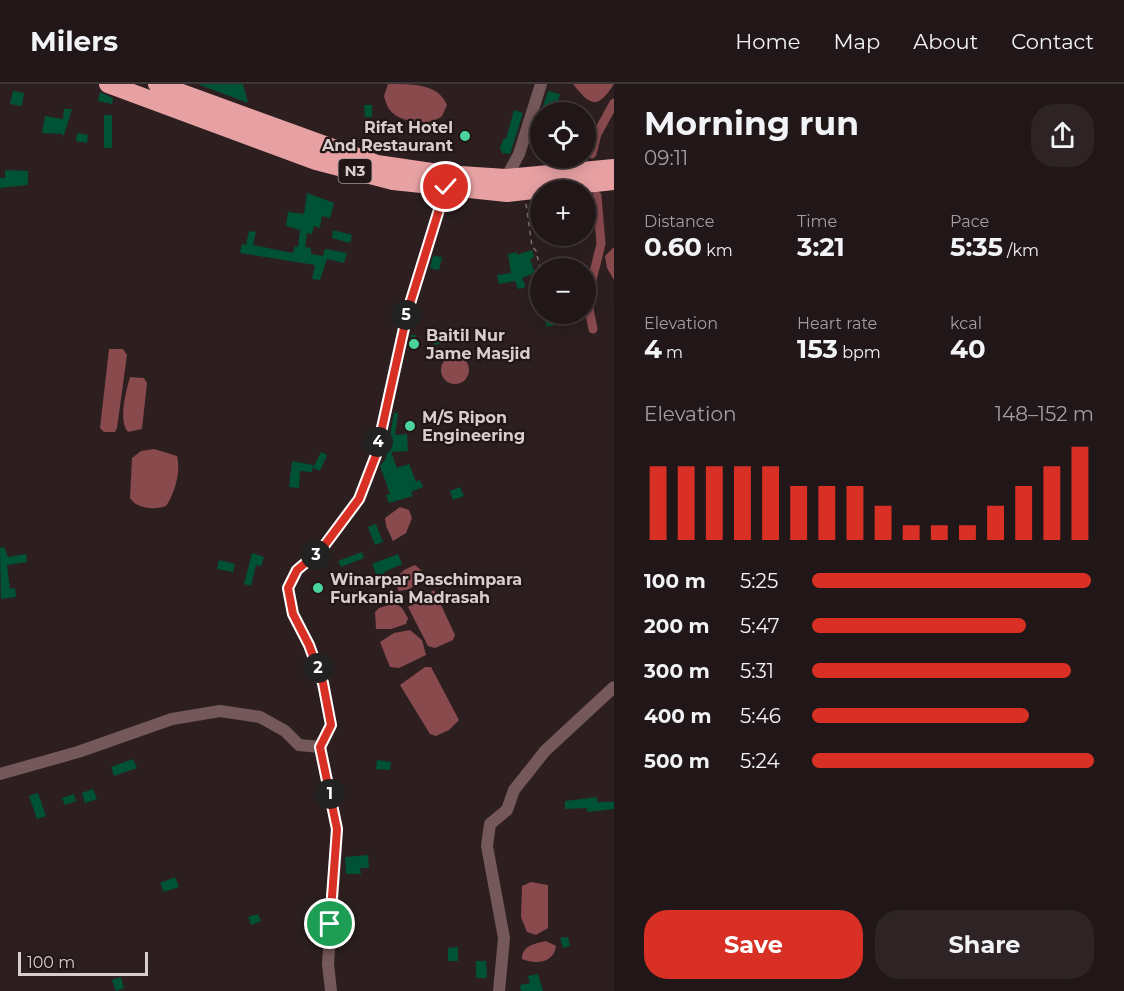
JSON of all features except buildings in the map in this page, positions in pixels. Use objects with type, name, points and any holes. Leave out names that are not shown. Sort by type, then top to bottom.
[{"type":"highway","name":"N3","points":[[108,84],[316,161],[393,181],[507,193],[614,181]]},
{"type":"highway","name":"N3","points":[[157,84],[376,164],[446,174],[506,178],[614,168]]},
{"type":"street","points":[[506,178],[519,154],[541,84]]},
{"type":"street","points":[[331,991],[328,964],[337,829],[320,747],[331,725],[323,683],[309,645],[293,614],[288,588],[297,570],[321,550],[359,499],[376,455],[408,310],[446,187]]},
{"type":"street","points":[[499,991],[504,938],[488,846],[490,824],[507,810],[514,790],[545,751],[614,687]]},
{"type":"street","points":[[0,774],[78,752],[172,718],[220,711],[260,717],[280,727],[299,745],[320,747]]},
{"type":"path","points":[[526,191],[532,246],[538,258]]},
{"type":"shaded area","points":[[388,84],[416,85],[438,93],[447,105],[442,116],[430,122],[414,122],[400,118],[389,109],[385,101],[384,96]]},
{"type":"shaded area","points":[[573,84],[614,84],[599,101],[590,101]]},
{"type":"shaded area","points":[[614,247],[614,280],[607,268],[605,256]]},
{"type":"shaded area","points":[[109,349],[123,349],[127,355],[115,432],[104,432],[100,428]]},
{"type":"shaded area","points":[[455,356],[465,360],[469,370],[465,380],[455,384],[445,380],[441,370],[445,360]]},
{"type":"shaded area","points":[[130,377],[144,378],[147,383],[142,429],[128,432],[123,413]]},
{"type":"shaded area","points":[[154,449],[177,456],[178,475],[166,506],[151,508],[141,506],[130,498],[132,458],[141,451]]},
{"type":"shaded area","points":[[400,507],[409,510],[412,518],[406,533],[393,541],[385,518]]},
{"type":"shaded area","points":[[415,565],[422,571],[422,579],[410,589],[399,591],[394,580],[404,570]]},
{"type":"shaded area","points":[[434,590],[455,635],[453,640],[435,648],[428,646],[408,607]]},
{"type":"shaded area","points":[[395,603],[402,608],[408,618],[406,624],[391,629],[376,629],[375,612],[379,608]]},
{"type":"shaded area","points":[[410,630],[422,640],[426,655],[399,668],[390,667],[380,642],[394,633]]},
{"type":"shaded area","points":[[425,667],[431,667],[459,720],[449,730],[436,736],[430,734],[400,685]]},
{"type":"shaded area","points":[[531,882],[548,885],[548,928],[536,935],[527,932],[521,917],[522,886]]},
{"type":"shaded area","points":[[546,941],[556,946],[555,952],[548,959],[533,962],[522,959],[527,948]]},
{"type":"waterway","points":[[596,138],[614,103]]},
{"type":"waterway","points":[[593,329],[589,309],[590,288],[601,244],[597,196]]},
{"type":"place","name":"Rifat Hotel And Restaurant","points":[[465,136]]},
{"type":"place","name":"Baitil Nur Jame Masjid","points":[[414,344]]},
{"type":"place","name":"M/S Ripon Engineering","points":[[410,426]]},
{"type":"place","name":"Winarpar Paschimpara Furkania Madrasah","points":[[318,588]]},
{"type":"route","points":[[330,924],[337,829],[320,747],[331,725],[323,683],[309,645],[293,614],[288,588],[297,570],[321,550],[359,499],[376,455],[390,381],[408,310],[446,187]]}]
